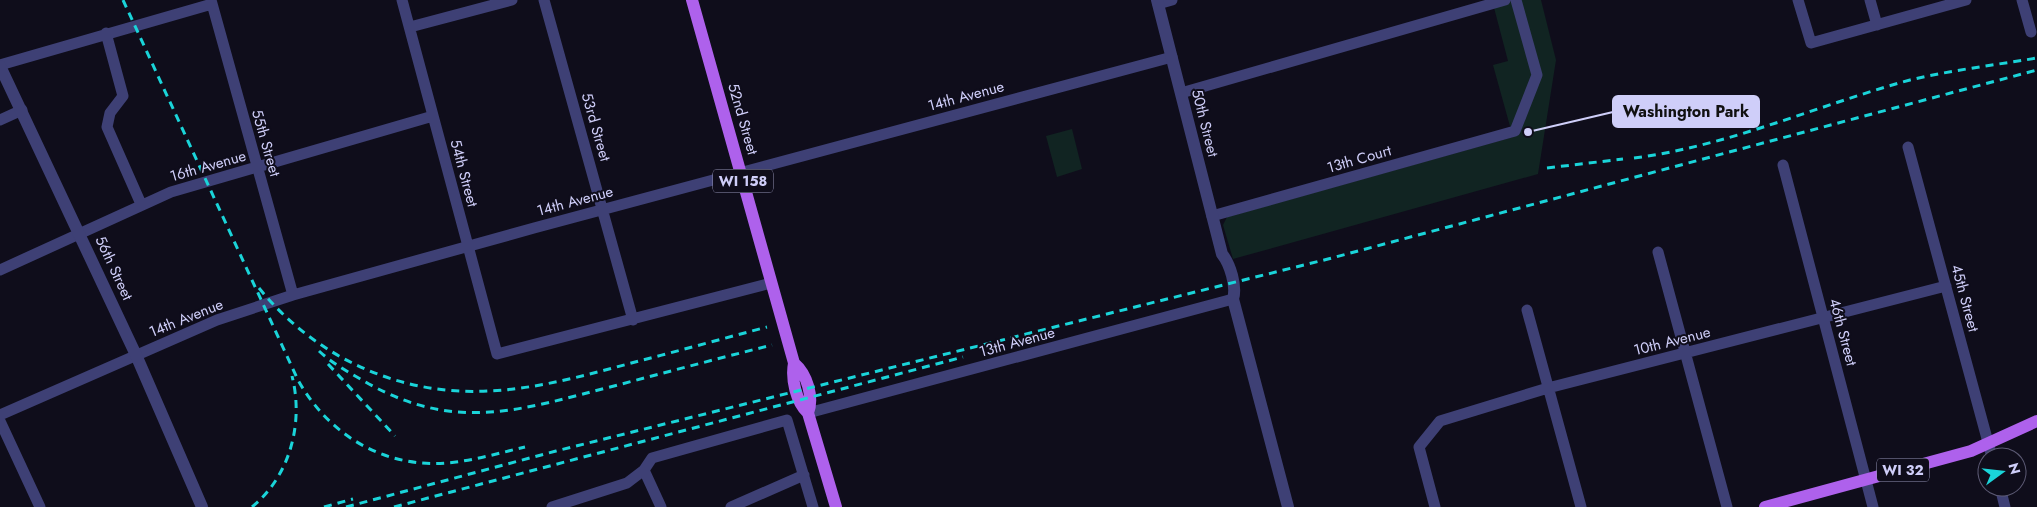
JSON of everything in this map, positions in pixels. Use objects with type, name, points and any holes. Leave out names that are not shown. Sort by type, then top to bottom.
[{"type":"main road","name":"52nd Street","points":[[692,0],[794,363],[803,371],[812,403],[808,413],[836,507]]},
{"type":"main road","name":"WI 32","points":[[1765,507],[1938,461],[1989,444],[2037,421]]},
{"type":"street","name":"54th Street","points":[[402,0],[497,354],[633,320]]},
{"type":"street","points":[[410,27],[512,0]]},
{"type":"street","name":"53rd Street","points":[[544,0],[604,209],[633,320]]},
{"type":"street","points":[[1158,2],[1172,0]]},
{"type":"street","points":[[1181,93],[1505,0]]},
{"type":"street","name":"13th Court","points":[[1212,216],[1515,131],[1536,75],[1516,0]]},
{"type":"street","points":[[1798,0],[1811,43],[1966,0]]},
{"type":"street","points":[[1870,0],[1877,25]]},
{"type":"street","points":[[2022,0],[2031,32]]},
{"type":"street","points":[[0,65],[211,2]]},
{"type":"street","name":"55th Street","points":[[211,2],[293,295]]},
{"type":"street","name":"50th Street","points":[[1158,2],[1222,254],[1220,262],[1228,295],[1233,299],[1288,507]]},
{"type":"street","points":[[106,33],[123,96],[110,113],[107,127],[141,204]]},
{"type":"street","name":"14th Avenue","points":[[0,415],[217,320],[293,295],[604,209],[1172,57]]},
{"type":"street","name":"56th Street","points":[[0,65],[136,355],[202,507]]},
{"type":"street","points":[[0,120],[22,110]]},
{"type":"street","name":"16th Avenue","points":[[0,270],[141,204],[171,192],[433,116]]},
{"type":"street","name":"45th Street","points":[[1908,148],[1990,447]]},
{"type":"street","name":"46th Street","points":[[1783,165],[1873,507]]},
{"type":"street","points":[[1658,252],[1728,507]]},
{"type":"street","points":[[633,320],[772,283]]},
{"type":"street","name":"10th Avenue","points":[[1434,507],[1419,447],[1440,421],[1548,388],[1946,286]]},
{"type":"street","name":"13th Avenue","points":[[808,413],[1233,299]]},
{"type":"street","points":[[1526,310],[1581,507]]},
{"type":"street","points":[[552,507],[627,483],[644,470],[652,458],[787,420],[813,507]]},
{"type":"street","points":[[0,421],[40,507]]},
{"type":"street","points":[[644,470],[661,507]]},
{"type":"street","points":[[731,507],[804,475]]},
{"type":"street","name":"56th Street","points":[[193,486],[197,507]]},
{"type":"green space","points":[[1492,0],[1541,0],[1556,60],[1538,174],[1233,259],[1223,225],[1227,217],[1513,137],[1493,65],[1508,61]]},
{"type":"green space","points":[[1072,129],[1082,169],[1057,177],[1046,136]]},
{"type":"railway","points":[[123,0],[298,380],[310,399],[325,416],[341,431],[360,444],[401,460],[423,463],[456,462],[525,447]]},
{"type":"railway","points":[[1634,158],[1669,152],[1739,135],[1910,80],[1958,70],[2037,58]]},
{"type":"railway","points":[[346,507],[556,451],[1328,259],[2037,70]]},
{"type":"railway","points":[[1547,168],[1623,159]]},
{"type":"railway","points":[[259,288],[281,312],[305,333],[332,352],[360,367],[390,379],[422,387],[455,391],[507,390],[545,384],[602,371],[767,327]]},
{"type":"railway","points":[[319,351],[350,373],[401,399],[432,408],[462,412],[491,412],[550,402],[772,345]]},
{"type":"railway","points":[[394,507],[963,357]]},
{"type":"railway","points":[[328,364],[395,436]]},
{"type":"railway","points":[[252,507],[276,480],[291,448],[296,412],[292,376]]},
{"type":"railway","points":[[324,507],[353,499]]},
{"type":"place","name":"Washington Park","points":[[1528,132]]}]
